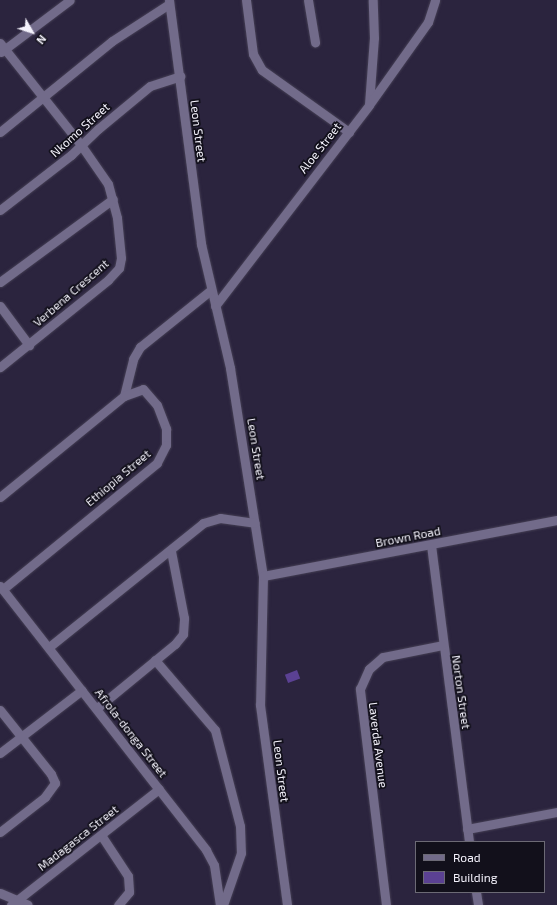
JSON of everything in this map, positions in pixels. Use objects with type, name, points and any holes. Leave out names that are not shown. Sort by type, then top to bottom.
[{"type":"street","points":[[2,48],[70,0]]},
{"type":"street","points":[[246,0],[251,44],[256,62],[262,70],[349,132]]},
{"type":"street","points":[[308,0],[315,42]]},
{"type":"street","points":[[369,105],[374,38],[372,0]]},
{"type":"street","name":"Aloe Street","points":[[215,306],[369,105],[428,22],[435,0]]},
{"type":"street","points":[[0,132],[43,99],[112,41],[169,2]]},
{"type":"street","name":"Leon Street","points":[[169,2],[180,76],[201,244],[230,368],[263,576],[260,705],[287,905]]},
{"type":"street","name":"Verbena Crescent","points":[[0,367],[108,280],[119,268],[120,242],[113,199],[100,170],[2,48]]},
{"type":"street","name":"Nkomo Street","points":[[0,210],[81,145],[150,86],[180,76]]},
{"type":"street","points":[[0,282],[113,199]]},
{"type":"street","points":[[124,396],[133,359],[140,347],[211,290]]},
{"type":"street","points":[[0,306],[29,345]]},
{"type":"street","name":"Ethiopia Street","points":[[0,497],[124,396],[143,389],[158,405],[166,429],[166,445],[163,456],[2,587]]},
{"type":"street","points":[[49,647],[171,551],[203,523],[212,519],[220,518],[255,523]]},
{"type":"street","name":"Brown Road","points":[[263,576],[557,520]]},
{"type":"street","name":"Norton Street","points":[[431,545],[469,841]]},
{"type":"street","points":[[97,708],[180,639],[185,629],[171,551]]},
{"type":"street","name":"Afrola-donga Street","points":[[2,587],[97,708],[212,859],[222,905]]},
{"type":"street","name":"Laverda Avenue","points":[[386,905],[360,689],[369,669],[383,657],[443,645]]},
{"type":"street","points":[[155,660],[215,730],[240,826],[240,854],[222,905]]},
{"type":"street","points":[[0,753],[82,690]]},
{"type":"street","points":[[0,710],[52,774],[54,787],[0,832]]},
{"type":"street","name":"Madagasca Street","points":[[14,902],[159,789]]},
{"type":"street","points":[[468,829],[557,812]]},
{"type":"street","points":[[101,835],[128,876],[129,892],[118,905]]},
{"type":"street","points":[[0,893],[14,902],[28,905]]},
{"type":"street","points":[[476,893],[478,905]]},
{"type":"building","points":[[297,670],[300,678],[288,683],[285,675]]}]
